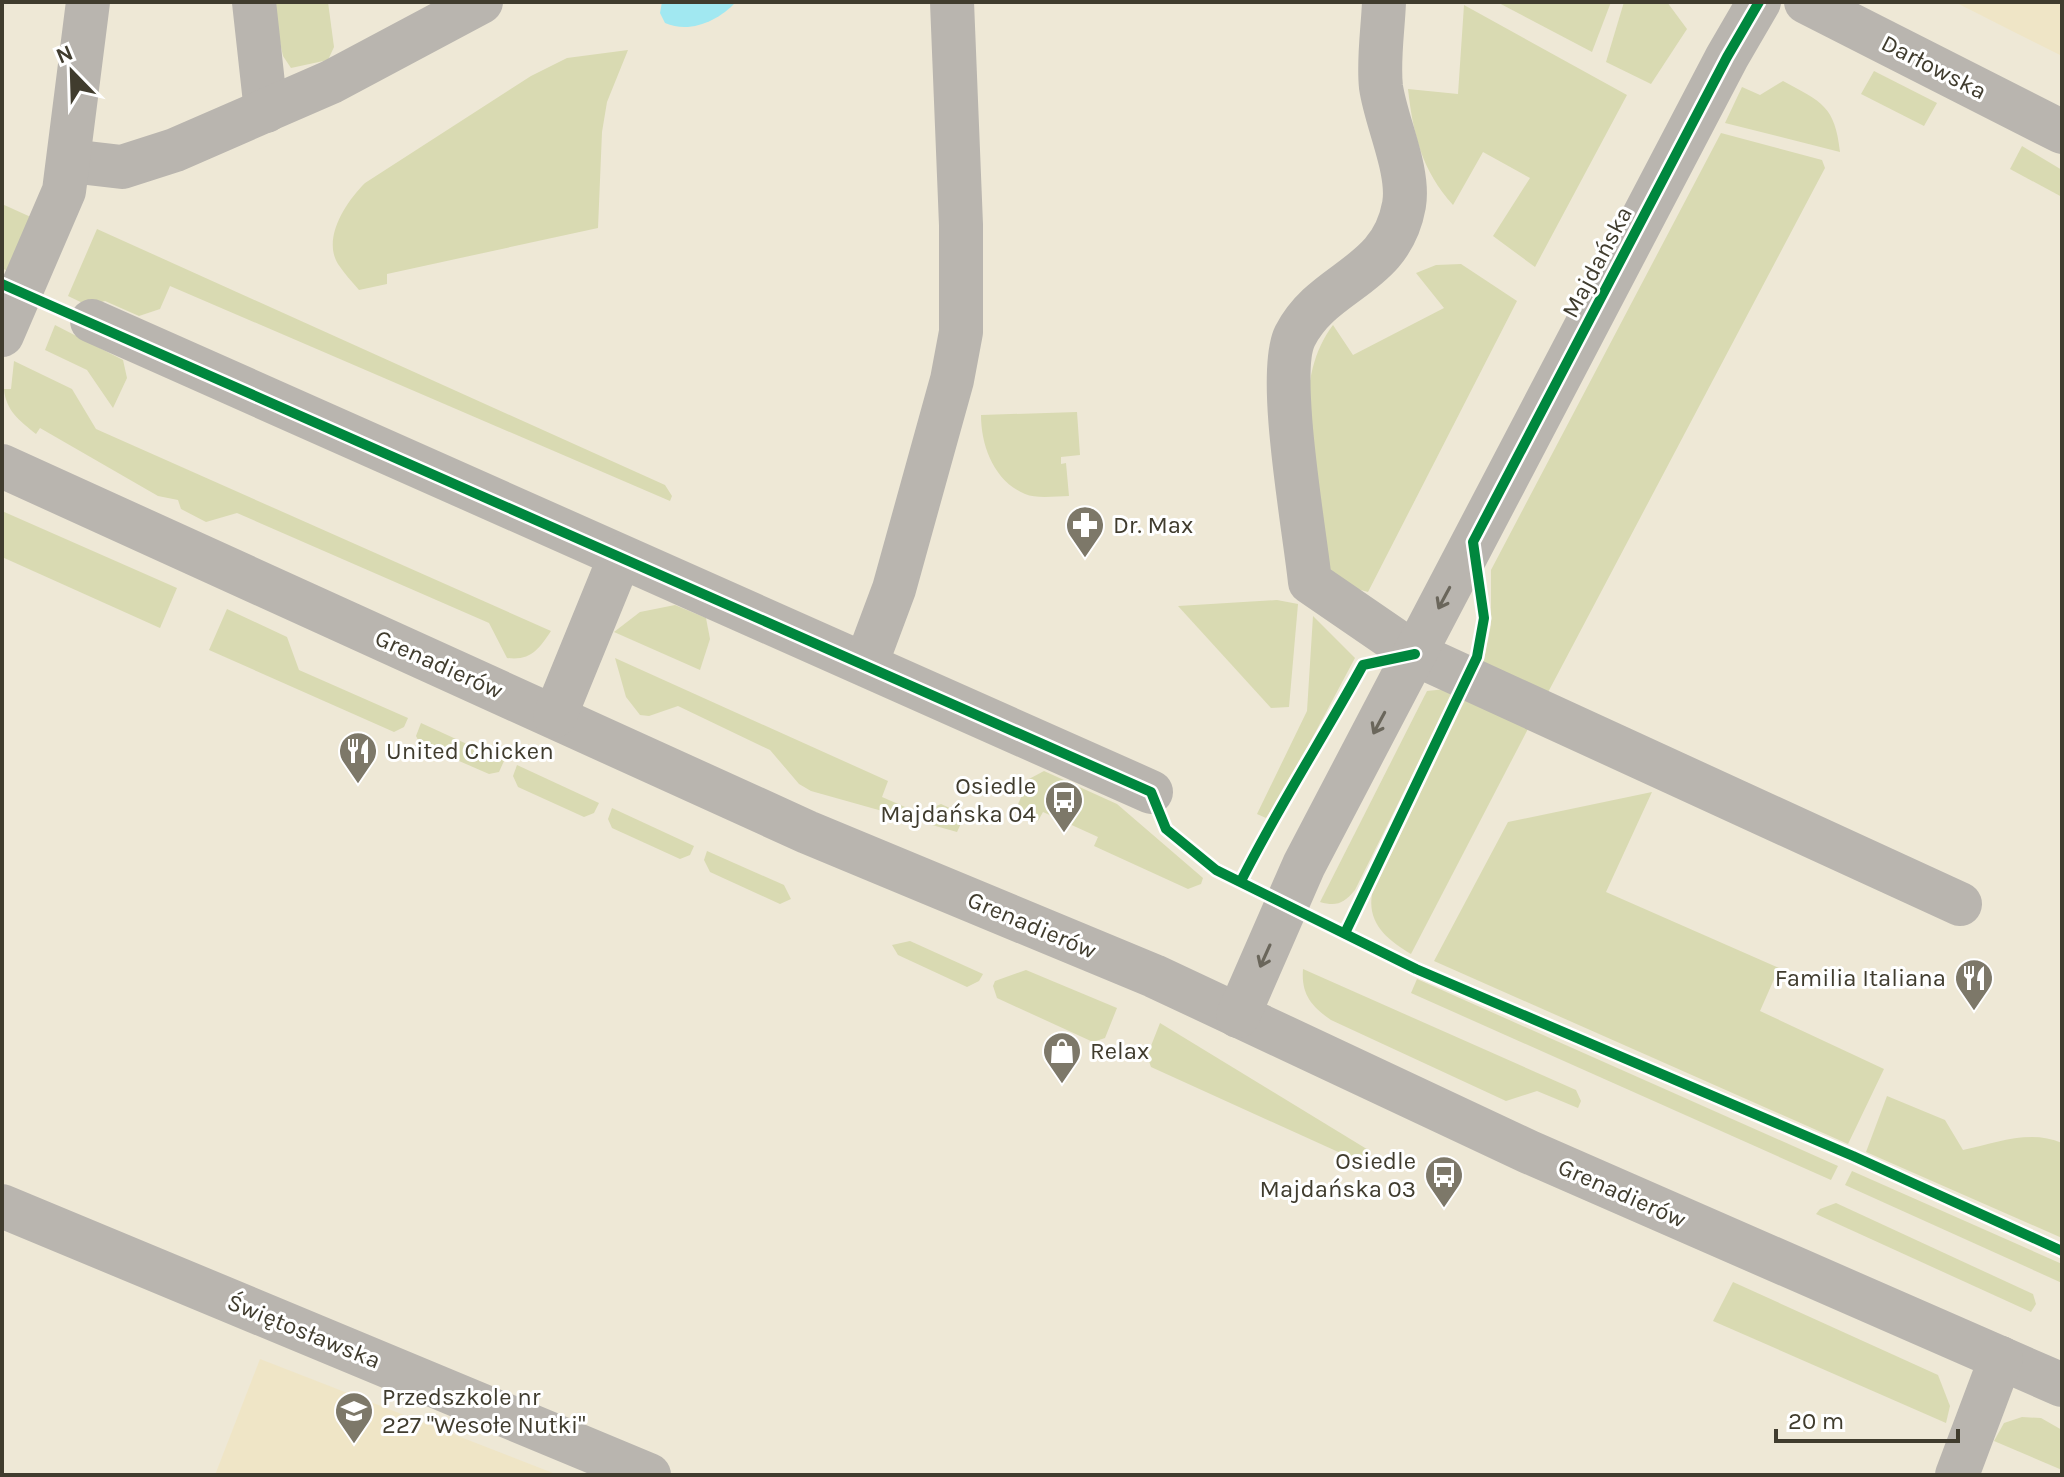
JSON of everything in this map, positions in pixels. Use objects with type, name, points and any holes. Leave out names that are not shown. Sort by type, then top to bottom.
[{"type":"street","points":[[2,335],[57,212],[70,161],[88,2]]},
{"type":"street","points":[[254,2],[266,111]]},
{"type":"street","points":[[70,161],[122,167],[175,150],[406,45],[481,2]]},
{"type":"street","points":[[866,664],[894,589],[952,380],[961,332],[960,197],[952,2]]},
{"type":"street","points":[[1384,2],[1381,85],[1405,187],[1405,204],[1395,237],[1380,259],[1322,301],[1294,337],[1286,373],[1310,582],[1415,654],[1960,904]]},
{"type":"street","name":"Majdańska","points":[[1238,1016],[1304,865],[1720,70],[1759,2]]},
{"type":"street","name":"Darłowska","points":[[1806,2],[2062,132]]},
{"type":"street","points":[[92,321],[1151,792]]},
{"type":"street","name":"Grenadierów","points":[[2,466],[807,832],[1154,976],[1543,1159],[2062,1385]]},
{"type":"street","points":[[555,716],[620,557]]},
{"type":"street","name":"Świętosławska","points":[[2,1206],[649,1475]]},
{"type":"street","points":[[1957,1475],[2001,1358]]},
{"type":"shaded area","points":[[1955,2],[2062,2],[2062,56],[2016,33]]},
{"type":"shaded area","name":"Przedszkole nr 227 \"Wesołe Nutki\"","points":[[260,1359],[404,1415],[558,1475],[215,1475]]},
{"type":"green space","points":[[275,2],[328,2],[334,47],[328,60],[291,68],[283,56],[272,7]]},
{"type":"green space","points":[[1497,2],[1611,2],[1592,52]]},
{"type":"green space","points":[[1624,2],[1667,2],[1687,29],[1651,84],[1606,62]]},
{"type":"green space","points":[[1464,5],[1627,95],[1535,267],[1493,236],[1530,178],[1483,152],[1453,205],[1426,165],[1416,137],[1408,89],[1458,94]]},
{"type":"green space","points":[[628,50],[607,102],[602,132],[598,228],[387,274],[387,284],[359,290],[345,274],[334,254],[335,232],[344,210],[365,183],[531,76],[567,58]]},
{"type":"green space","points":[[1874,71],[1937,103],[1924,126],[1861,94]]},
{"type":"green space","points":[[1783,81],[1808,94],[1824,107],[1834,124],[1840,152],[1725,123],[1742,87],[1760,95]]},
{"type":"green space","points":[[1721,133],[1822,160],[1825,168],[1545,698],[1482,669],[1491,625],[1491,570]]},
{"type":"green space","points":[[2022,146],[2062,170],[2062,197],[2010,169]]},
{"type":"green space","points":[[2,204],[33,218],[9,272],[2,268]]},
{"type":"green space","points":[[97,229],[665,485],[672,496],[670,501],[170,286],[160,309],[139,316],[105,301],[89,306],[68,296]]},
{"type":"green space","points":[[1461,264],[1517,301],[1368,592],[1343,585],[1329,573],[1308,445],[1310,380],[1318,351],[1333,325],[1353,355],[1444,308],[1416,273],[1436,265]]},
{"type":"green space","points":[[55,325],[123,360],[127,378],[113,408],[87,370],[45,350]]},
{"type":"green space","points":[[14,361],[72,389],[96,429],[551,631],[528,656],[507,658],[489,623],[237,513],[206,522],[181,509],[178,500],[158,496],[40,428],[36,434],[24,424],[14,414],[5,397],[4,389],[11,389]]},
{"type":"green space","points":[[1077,412],[1080,455],[1061,457],[1061,464],[1066,463],[1069,496],[1030,496],[1005,481],[987,450],[981,415]]},
{"type":"green space","points":[[2,511],[177,588],[160,628],[2,557]]},
{"type":"green space","points":[[1277,600],[1298,604],[1289,707],[1271,708],[1178,606]]},
{"type":"green space","points":[[675,605],[706,618],[710,639],[700,670],[614,632],[640,612]]},
{"type":"green space","points":[[227,609],[287,637],[299,670],[408,718],[404,727],[394,732],[209,650]]},
{"type":"green space","points":[[1313,616],[1355,658],[1284,791],[1266,818],[1257,814],[1307,711]]},
{"type":"green space","points":[[615,658],[888,781],[882,797],[926,816],[931,808],[941,804],[965,815],[957,832],[811,791],[799,784],[770,750],[678,706],[649,716],[640,715],[626,697]]},
{"type":"green space","points":[[1427,691],[1454,691],[1355,890],[1340,903],[1320,902]]},
{"type":"green space","points":[[1466,698],[1530,725],[1411,954],[1381,930],[1373,914],[1372,894]]},
{"type":"green space","points":[[421,723],[504,761],[499,772],[489,774],[420,744],[416,736]]},
{"type":"green space","points":[[517,765],[599,803],[594,813],[584,817],[518,787],[513,776]]},
{"type":"green space","points":[[1044,771],[1117,804],[1203,878],[1201,884],[1188,889],[1094,846],[1098,837],[1043,812],[1038,821],[1015,811],[1029,779]]},
{"type":"green space","points":[[1652,792],[1606,892],[1779,968],[1760,1011],[1884,1069],[1848,1144],[1434,961],[1508,822]]},
{"type":"green space","points":[[612,808],[694,846],[690,855],[680,859],[612,828],[608,819]]},
{"type":"green space","points":[[707,851],[784,885],[791,899],[780,904],[710,872],[704,860]]},
{"type":"green space","points":[[910,941],[983,974],[979,981],[967,987],[898,955],[892,945]]},
{"type":"green space","points":[[1303,969],[1576,1090],[1581,1101],[1578,1108],[1537,1091],[1506,1101],[1331,1020],[1309,999]]},
{"type":"green space","points":[[1026,970],[1117,1008],[1105,1038],[1093,1042],[997,998],[993,986],[995,981]]},
{"type":"green space","points":[[1417,979],[1838,1166],[1831,1180],[1411,993]]},
{"type":"green space","points":[[1160,1023],[1370,1151],[1356,1160],[1151,1067],[1147,1056]]},
{"type":"green space","points":[[1887,1096],[1945,1120],[1963,1150],[2025,1137],[2062,1143],[2062,1238],[1866,1152]]},
{"type":"green space","points":[[1852,1171],[2062,1264],[2062,1283],[1845,1185]]},
{"type":"green space","points":[[1836,1203],[2033,1294],[2036,1304],[2031,1312],[1816,1214],[1820,1209]]},
{"type":"green space","points":[[1733,1282],[1938,1375],[1950,1406],[1946,1423],[1713,1321]]},
{"type":"green space","points":[[2022,1417],[2041,1418],[2062,1430],[2062,1470],[1994,1441],[2004,1423]]},
{"type":"water","points":[[662,2],[736,2],[712,20],[684,27],[665,23],[660,13]]},
{"type":"cycle path","points":[[1345,933],[1477,657],[1484,618],[1473,542],[1727,57],[1759,2]]},
{"type":"cycle path","points":[[2,284],[1151,792],[1166,829],[1216,870],[1416,969],[1853,1156],[2062,1251]]},
{"type":"cycle path","points":[[1241,881],[1363,665],[1415,654]]},
{"type":"place","name":"Dr. Max","points":[[1085,559]]},
{"type":"place","name":"United Chicken","points":[[358,785]]},
{"type":"place","name":"Osiedle Majdańska 04","points":[[1064,834]]},
{"type":"place","name":"Familia Italiana","points":[[1974,1012]]},
{"type":"place","name":"Relax","points":[[1062,1085]]},
{"type":"place","name":"Osiedle Majdańska 03","points":[[1444,1209]]},
{"type":"place","name":"Przedszkole nr 227 \"Wesołe Nutki\"","points":[[354,1445]]}]
